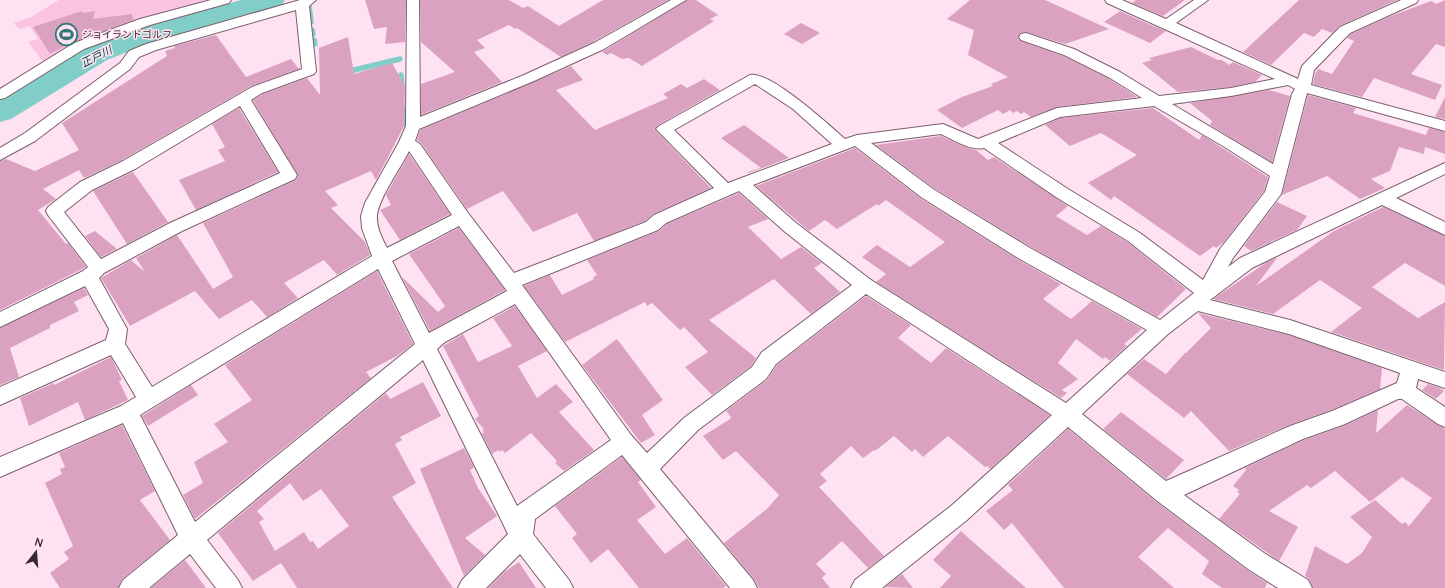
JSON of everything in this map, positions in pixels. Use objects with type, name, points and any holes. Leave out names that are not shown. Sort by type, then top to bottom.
[{"type":"street","points":[[0,95],[78,46],[145,22],[225,0]]},
{"type":"street","points":[[412,0],[410,134],[415,148],[462,217],[624,442],[745,588]]},
{"type":"street","points":[[561,588],[521,537],[382,258],[370,228],[369,216],[373,203],[410,134],[599,46],[680,0]]},
{"type":"street","points":[[1111,0],[1167,24],[1303,88],[1445,126]]},
{"type":"street","points":[[1167,24],[1202,0]]},
{"type":"street","points":[[1201,298],[1226,254],[1273,194],[1307,69],[1345,30],[1412,0]]},
{"type":"street","points":[[0,155],[30,137],[125,66],[134,54],[189,35],[306,2],[309,71],[257,90],[129,165],[86,186],[54,211],[94,272],[118,329],[115,345],[148,399]]},
{"type":"street","points":[[1026,37],[1062,49],[1102,69],[1228,142],[1278,174]]},
{"type":"street","points":[[725,190],[664,129],[755,78],[927,193],[1017,249],[1161,329]]},
{"type":"street","points":[[131,588],[191,537],[438,337],[514,288],[652,226],[660,219],[725,190],[851,143],[943,130],[977,144],[986,142],[1057,113],[1231,92],[1288,81]]},
{"type":"street","points":[[0,320],[176,228],[289,175],[243,98]]},
{"type":"street","points":[[986,142],[1062,193],[1134,236],[1201,298],[1290,327],[1411,370],[1445,380]]},
{"type":"street","points":[[862,588],[959,513],[1161,329],[1246,263],[1445,168]]},
{"type":"street","points":[[742,184],[790,227],[865,285],[1067,414],[1164,492],[1256,561],[1300,588]]},
{"type":"street","points":[[1382,198],[1445,230]]},
{"type":"street","points":[[0,467],[128,412],[382,258],[462,217]]},
{"type":"street","points":[[646,468],[691,424],[759,373],[769,358],[865,285]]},
{"type":"street","points":[[0,396],[115,345]]},
{"type":"street","points":[[1405,390],[1411,370]]},
{"type":"street","points":[[1164,492],[1297,432],[1338,418],[1396,391],[1405,390],[1445,418]]},
{"type":"street","points":[[128,412],[191,537],[230,588]]},
{"type":"street","points":[[470,588],[521,537],[525,513],[624,442]]},
{"type":"shaded area","name":"ジョイランドゴルフ","points":[[59,0],[214,0],[128,24],[119,25],[43,62],[28,42],[38,39],[30,26],[19,29],[14,23],[31,17]]},
{"type":"building","points":[[365,0],[406,0],[405,42],[385,44],[387,27],[374,29]]},
{"type":"building","points":[[420,0],[509,0],[523,8],[528,6],[559,26],[603,0],[668,0],[593,42],[561,57],[517,28],[515,29],[509,25],[477,40],[485,48],[474,52],[502,82],[421,115],[421,84],[455,72],[421,42]]},
{"type":"building","points":[[687,0],[696,0],[718,15],[710,19],[714,21],[642,66],[629,58],[622,59],[611,53],[607,55],[602,52]]},
{"type":"building","points":[[970,0],[1045,0],[1109,29],[1065,44],[1026,32],[1020,33],[1018,38],[1021,41],[1063,56],[1109,79],[1137,97],[1057,107],[1031,117],[1024,112],[1021,114],[1017,111],[1013,113],[1010,110],[1003,114],[998,110],[962,128],[937,110],[962,97],[993,86],[991,84],[1008,77],[968,55],[974,30],[947,19]]},
{"type":"building","points":[[1136,0],[1185,0],[1163,16],[1132,3]]},
{"type":"building","points":[[1299,0],[1397,0],[1339,26],[1332,33],[1322,29],[1314,37],[1304,33],[1271,65],[1243,52]]},
{"type":"building","points":[[1445,0],[1445,47],[1436,44],[1411,74],[1442,85],[1435,100],[1374,78],[1362,97],[1313,84],[1315,74],[1318,69],[1332,74],[1354,41],[1347,38],[1351,34],[1391,16],[1431,1],[1436,4]]},
{"type":"building","points":[[82,11],[83,13],[95,11],[93,19],[132,14],[133,20],[73,42],[50,54],[33,27]]},
{"type":"building","points":[[1120,11],[1166,31],[1150,43],[1104,22]]},
{"type":"building","points":[[801,23],[820,33],[802,44],[784,34]]},
{"type":"building","points":[[216,35],[246,77],[291,59],[299,69],[251,86],[122,160],[84,178],[79,170],[43,189],[56,199],[38,210],[66,244],[68,243],[86,267],[0,310],[0,161],[6,159],[35,171],[79,150],[62,123],[167,56],[165,51],[175,48],[174,46]]},
{"type":"building","points":[[348,37],[354,74],[392,63],[405,86],[404,126],[376,180],[371,171],[325,191],[338,205],[331,208],[365,242],[370,255],[337,275],[324,260],[284,283],[298,298],[267,317],[252,300],[219,319],[195,291],[130,326],[101,278],[131,260],[145,272],[136,258],[177,235],[213,289],[233,277],[203,223],[296,180],[298,176],[253,100],[263,94],[307,78],[320,95],[319,48]]},
{"type":"building","points":[[1191,47],[1218,60],[1222,60],[1229,65],[1233,62],[1262,75],[1255,82],[1231,87],[1178,92],[1142,63],[1152,60],[1149,58]]},
{"type":"building","points":[[571,66],[583,80],[556,90],[595,130],[668,98],[663,94],[681,84],[687,88],[704,79],[720,90],[658,125],[654,129],[711,188],[653,214],[645,221],[594,241],[577,213],[533,232],[503,191],[467,209],[421,143],[417,140],[420,130]]},
{"type":"building","points":[[1269,90],[1290,96],[1272,162],[1210,125],[1212,121],[1190,103]]},
{"type":"building","points":[[1308,95],[1356,108],[1353,113],[1426,135],[1429,128],[1445,132],[1445,154],[1425,147],[1424,154],[1399,147],[1390,171],[1371,179],[1385,188],[1360,199],[1327,176],[1282,195]]},
{"type":"building","points":[[1445,97],[1445,119],[1435,117]]},
{"type":"building","points":[[239,108],[278,172],[196,210],[179,180],[225,161],[218,150],[225,147],[212,124]]},
{"type":"building","points":[[1153,108],[1199,140],[1202,135],[1268,177],[1264,191],[1224,242],[1216,248],[1214,246],[1200,256],[1114,196],[1111,200],[1088,183],[1137,155],[1101,133],[1070,146],[1045,125],[1060,118]]},
{"type":"building","points":[[744,125],[789,158],[749,173],[748,172],[761,168],[721,138]]},
{"type":"building","points":[[941,136],[962,146],[976,150],[988,160],[994,157],[1068,206],[1056,216],[1087,235],[1101,226],[1127,242],[1186,289],[1157,317],[1031,247],[934,188],[876,145]]},
{"type":"building","points":[[855,148],[920,198],[1017,259],[1061,284],[1043,299],[1071,319],[1092,301],[1142,329],[1124,344],[1127,346],[1110,361],[1105,357],[1103,359],[1076,339],[1058,363],[1078,379],[1062,390],[1067,393],[1061,398],[876,282],[886,274],[862,257],[877,245],[910,267],[945,242],[886,200],[837,229],[825,220],[809,231],[756,186]]},
{"type":"building","points":[[409,154],[450,214],[400,240],[380,210],[391,205],[386,195]]},
{"type":"building","points":[[133,172],[168,222],[127,244],[93,191]]},
{"type":"building","points":[[739,193],[768,219],[748,227],[781,259],[801,247],[822,263],[814,268],[840,292],[811,314],[774,279],[709,320],[756,358],[751,366],[712,395],[685,367],[708,352],[684,327],[680,330],[652,303],[647,306],[645,302],[565,342],[524,286],[550,275],[562,295],[594,279],[593,277],[597,275],[587,260],[659,231],[667,224]]},
{"type":"building","points":[[1277,202],[1307,216],[1297,230],[1251,251],[1244,246]]},
{"type":"building","points":[[1383,207],[1445,236],[1445,286],[1405,263],[1372,287],[1418,318],[1445,302],[1444,370],[1331,332],[1362,308],[1320,280],[1273,314],[1213,299],[1267,262],[1277,258],[1256,286],[1334,231]]},
{"type":"building","points":[[459,228],[505,290],[430,331],[402,277],[438,312],[445,306],[409,254]]},
{"type":"building","points":[[95,231],[117,249],[101,257],[85,236]]},
{"type":"building","points":[[377,271],[413,344],[397,356],[366,372],[371,378],[195,519],[183,495],[203,483],[194,462],[228,442],[214,424],[252,400],[225,365]]},
{"type":"building","points":[[84,288],[88,295],[74,302],[79,311],[50,325],[50,328],[10,348],[19,377],[0,385],[0,328]]},
{"type":"building","points":[[866,296],[911,325],[898,338],[931,363],[946,348],[1050,415],[990,469],[987,466],[985,467],[948,436],[923,457],[915,449],[912,452],[894,436],[875,451],[874,450],[863,458],[851,446],[820,474],[827,481],[819,487],[884,556],[868,568],[842,541],[816,564],[826,574],[822,578],[830,588],[759,588],[754,579],[724,543],[768,508],[779,495],[736,451],[723,460],[703,436],[730,419],[731,417],[726,411],[767,380],[777,365]]},
{"type":"building","points":[[515,306],[547,351],[518,366],[537,398],[556,384],[573,402],[559,412],[594,450],[564,471],[555,463],[557,461],[531,433],[505,453],[502,450],[500,452],[498,450],[492,454],[482,434],[484,432],[482,430],[484,429],[475,419],[479,416],[443,346],[463,334],[478,362],[512,346],[493,318]]},
{"type":"building","points":[[1198,313],[1289,335],[1382,368],[1380,389],[1331,410],[1289,425],[1229,451],[1191,411],[1184,418],[1127,374],[1144,359],[1166,374],[1211,328]]},
{"type":"building","points":[[617,339],[663,400],[642,415],[655,435],[641,443],[582,365]]},
{"type":"building","points":[[111,357],[122,380],[119,381],[128,400],[85,420],[78,402],[29,426],[20,398],[54,383],[54,385]]},
{"type":"building","points":[[423,382],[441,416],[400,437],[402,440],[395,444],[416,483],[392,497],[453,588],[297,588],[281,563],[253,581],[218,533],[386,393],[390,399]],"holes":[[[290,483],[303,501],[321,489],[349,526],[318,549],[313,541],[310,542],[304,532],[275,551],[259,522],[264,519],[257,511]]]},
{"type":"building","points":[[1428,384],[1444,391],[1436,399],[1422,390]]},
{"type":"building","points":[[191,385],[198,395],[148,426],[142,416]]},
{"type":"building","points":[[1407,405],[1445,429],[1445,588],[1313,588],[1309,579],[1305,576],[1315,546],[1347,564],[1362,553],[1372,537],[1350,517],[1375,500],[1402,524],[1405,522],[1409,526],[1432,498],[1402,477],[1370,502],[1335,471],[1311,488],[1307,485],[1269,511],[1298,527],[1279,561],[1219,519],[1240,494],[1237,492],[1239,490],[1233,486],[1246,470],[1245,468],[1304,440],[1346,425],[1378,410],[1376,433]]},
{"type":"building","points":[[1121,412],[1184,460],[1166,479],[1103,429]]},
{"type":"building","points":[[122,425],[155,491],[140,500],[170,540],[122,579],[118,588],[60,588],[50,573],[69,559],[64,552],[73,546],[45,483],[62,474],[60,469],[65,467],[59,453]]},
{"type":"building","points":[[1068,429],[1155,501],[1247,570],[1267,583],[1265,588],[1222,588],[1202,574],[1209,561],[1168,528],[1138,557],[1174,588],[1064,588],[1012,523],[1004,530],[986,511],[1013,490],[1008,485]]},
{"type":"building","points":[[464,448],[474,467],[470,470],[478,488],[497,516],[465,538],[485,555],[464,576],[420,469]]},
{"type":"building","points":[[622,457],[641,480],[638,482],[656,507],[637,520],[665,554],[687,538],[726,586],[723,588],[639,588],[608,549],[591,563],[572,538],[577,534],[555,506]]},
{"type":"building","points":[[961,531],[1026,588],[940,588],[951,576],[933,560]]},
{"type":"building","points":[[185,560],[206,588],[151,588]]},
{"type":"building","points":[[519,562],[536,588],[488,588],[504,572]]},
{"type":"building","points":[[902,574],[913,588],[885,587]]},
{"type":"waterway","name":"正戸川","points":[[0,112],[97,54],[135,39],[271,0]]},
{"type":"waterway","points":[[309,6],[311,22]]},
{"type":"waterway","points":[[312,30],[313,34]]},
{"type":"waterway","points":[[314,40],[315,44]]},
{"type":"waterway","points":[[348,67],[350,71],[400,59]]},
{"type":"waterway","points":[[401,75],[402,88]]},
{"type":"waterway","points":[[403,108],[405,124]]},
{"type":"place","name":"ジョイランドゴルフ","points":[[67,34]]}]
